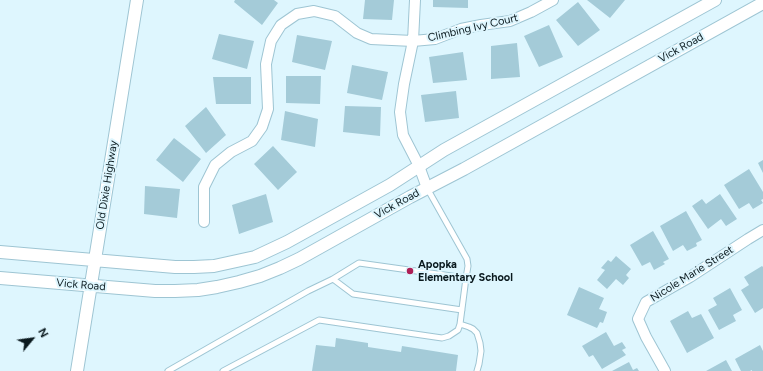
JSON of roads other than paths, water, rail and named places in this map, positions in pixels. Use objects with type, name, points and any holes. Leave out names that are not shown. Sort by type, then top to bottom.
[{"type":"street","name":"Old Dixie Highway","points":[[77,371],[137,0]]},
{"type":"street","points":[[415,0],[412,40],[400,112],[403,135],[419,166],[427,188]]},
{"type":"street","name":"Climbing Ivy Court","points":[[204,222],[204,187],[215,165],[231,152],[252,141],[262,128],[268,109],[266,64],[271,41],[281,25],[297,14],[314,11],[335,16],[357,33],[371,39],[435,39],[461,29],[510,22],[553,0]]},
{"type":"street","name":"Vick Road","points":[[0,252],[175,267],[214,266],[255,257],[294,239],[390,185],[444,150],[715,0]]},
{"type":"street","name":"Vick Road","points":[[0,278],[155,291],[175,291],[218,287],[267,273],[299,259],[763,3]]},
{"type":"street","name":"Nicole Marie Street","points":[[666,371],[646,337],[638,319],[646,302],[690,278],[763,230]]},
{"type":"lane","points":[[224,371],[319,320],[442,338],[453,334],[458,330],[468,266],[467,259],[427,188]]},
{"type":"lane","points":[[168,371],[359,263],[466,278]]},
{"type":"lane","points":[[333,279],[353,294],[462,310]]},
{"type":"lane","points":[[460,324],[468,326],[477,334],[481,351],[480,364],[477,371]]},
{"type":"place","name":"Apopka Elementary School","points":[[410,271]]}]
